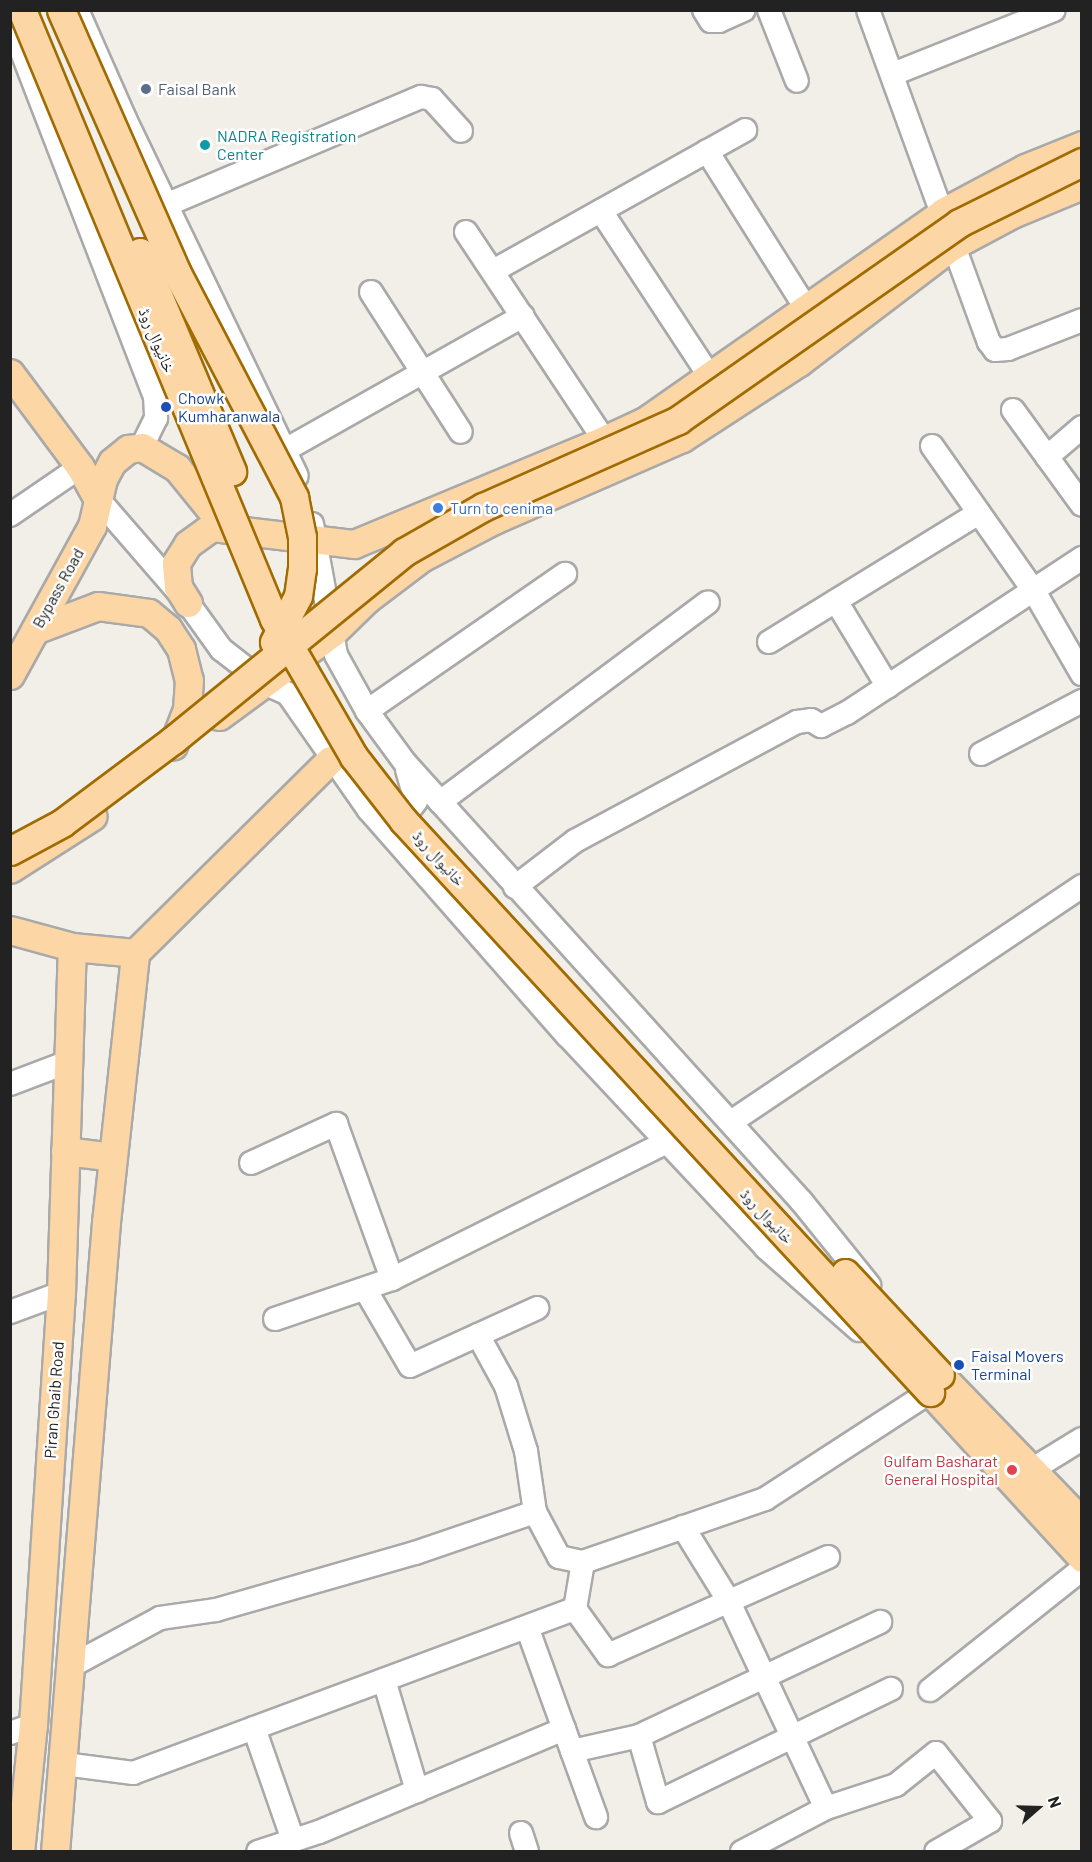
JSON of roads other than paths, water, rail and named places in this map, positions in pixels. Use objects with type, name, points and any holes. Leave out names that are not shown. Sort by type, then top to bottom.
[{"type":"main road","name":"خانیوال روڈ","points":[[22,10],[274,619],[354,756],[403,820],[935,1383],[1033,1469],[1082,1522]]},
{"type":"main road","name":"خانیوال روڈ","points":[[38,10],[183,349],[284,603],[368,753],[433,834],[935,1383],[1082,1558]]},
{"type":"main road","points":[[61,10],[177,273],[294,497],[302,537],[298,596],[285,627],[236,689]]},
{"type":"main road","points":[[188,603],[178,587],[179,554],[198,534],[211,526],[354,544],[384,534],[604,440],[645,421],[944,212],[1025,168],[1082,145]]},
{"type":"main road","points":[[10,851],[62,823],[236,689],[367,579],[413,546],[483,507],[678,420],[959,223],[1082,162]]},
{"type":"main road","points":[[10,869],[58,842],[332,633],[382,587],[459,536],[619,468],[716,418],[799,362],[952,246],[1012,214],[1082,185]]},
{"type":"main road","points":[[13,381],[80,467],[98,499]]},
{"type":"main road","points":[[142,447],[177,468],[224,526]]},
{"type":"main road","name":"Bypass Road","points":[[10,675],[92,526],[98,499],[112,462],[128,449],[142,447]]},
{"type":"main road","points":[[34,630],[98,606],[149,613],[168,629],[181,649],[190,697],[168,757]]},
{"type":"main road","points":[[55,1851],[113,1157],[135,952],[330,760]]},
{"type":"main road","points":[[10,930],[72,947],[135,952]]},
{"type":"main road","name":"Piran Ghaib Road","points":[[20,1851],[22,1729],[36,1673],[61,1293],[72,947]]},
{"type":"main road","points":[[65,1151],[113,1157]]},
{"type":"main road","points":[[52,1428],[90,1433]]},
{"type":"main road","points":[[36,1673],[71,1672]]},
{"type":"street","name":"خانیوال روڈ","points":[[77,10],[166,205],[302,488],[332,633],[345,676],[367,711],[406,764],[802,1202],[935,1383]]},
{"type":"street","points":[[704,10],[711,21],[719,21],[744,10]]},
{"type":"street","points":[[769,10],[797,81]]},
{"type":"street","points":[[868,10],[944,212],[952,246],[995,350],[1008,349],[1082,320]]},
{"type":"street","points":[[893,74],[1054,10]]},
{"type":"street","points":[[10,21],[155,396],[156,418],[142,447]]},
{"type":"street","points":[[166,205],[421,97],[432,99],[460,131]]},
{"type":"street","points":[[493,271],[745,130]]},
{"type":"street","points":[[707,151],[806,308]]},
{"type":"street","points":[[601,211],[710,377]]},
{"type":"street","points":[[466,231],[604,440]]},
{"type":"street","points":[[372,292],[461,432]]},
{"type":"street","points":[[285,450],[421,370],[523,316]]},
{"type":"street","points":[[1013,410],[1082,505]]},
{"type":"street","points":[[1047,457],[1082,427]]},
{"type":"street","points":[[932,446],[1034,591],[1081,673]]},
{"type":"street","points":[[10,515],[80,467]]},
{"type":"street","points":[[98,499],[188,603],[221,649],[266,684],[288,694],[330,760],[359,797],[567,1035],[766,1248],[935,1383],[765,1499],[583,1562],[559,1557],[535,1512],[526,1451],[506,1386],[478,1335]]},
{"type":"street","points":[[769,642],[979,513]]},
{"type":"street","points":[[515,887],[575,841],[797,722],[811,720],[821,726],[888,687],[1082,558]]},
{"type":"street","points":[[367,711],[565,574]]},
{"type":"street","points":[[836,601],[888,687]]},
{"type":"street","points":[[440,802],[708,602]]},
{"type":"street","points":[[981,754],[1082,701]]},
{"type":"street","points":[[359,797],[379,814],[393,817],[407,813],[416,801],[406,764]]},
{"type":"street","points":[[731,1122],[1082,886]]},
{"type":"street","points":[[10,1084],[68,1062]]},
{"type":"street","points":[[251,1163],[336,1124],[392,1279]]},
{"type":"street","points":[[275,1319],[392,1279],[667,1142]]},
{"type":"street","points":[[365,1289],[410,1366],[537,1308]]},
{"type":"street","points":[[10,1312],[61,1293]]},
{"type":"street","points":[[1033,1469],[1082,1439]]},
{"type":"street","points":[[71,1672],[160,1618],[216,1610],[415,1553],[535,1512]]},
{"type":"street","points":[[683,1527],[728,1600],[826,1808]]},
{"type":"street","points":[[583,1562],[575,1609],[608,1655],[828,1557]]},
{"type":"street","points":[[930,1690],[1082,1569]]},
{"type":"street","points":[[64,1764],[133,1773],[575,1609]]},
{"type":"street","points":[[572,1751],[639,1736],[880,1622]]},
{"type":"street","points":[[527,1627],[596,1817]]},
{"type":"street","points":[[384,1680],[417,1791]]},
{"type":"street","points":[[639,1736],[658,1802],[891,1689]]},
{"type":"street","points":[[254,1728],[293,1840]]},
{"type":"street","points":[[258,1851],[293,1840],[417,1791],[564,1729]]},
{"type":"street","points":[[742,1851],[826,1808],[896,1785],[936,1754],[990,1821],[936,1851]]},
{"type":"place","name":"Faisal Bank","points":[[146,89]]},
{"type":"place","name":"NADRA Registration Center","points":[[205,145]]},
{"type":"place","name":"Chowk Kumharanwala","points":[[166,407]]},
{"type":"place","name":"Turn to cenima","points":[[438,508]]},
{"type":"place","name":"Faisal Movers Terminal","points":[[959,1365]]},
{"type":"place","name":"Gulfam Basharat General Hospital","points":[[1012,1470]]}]
